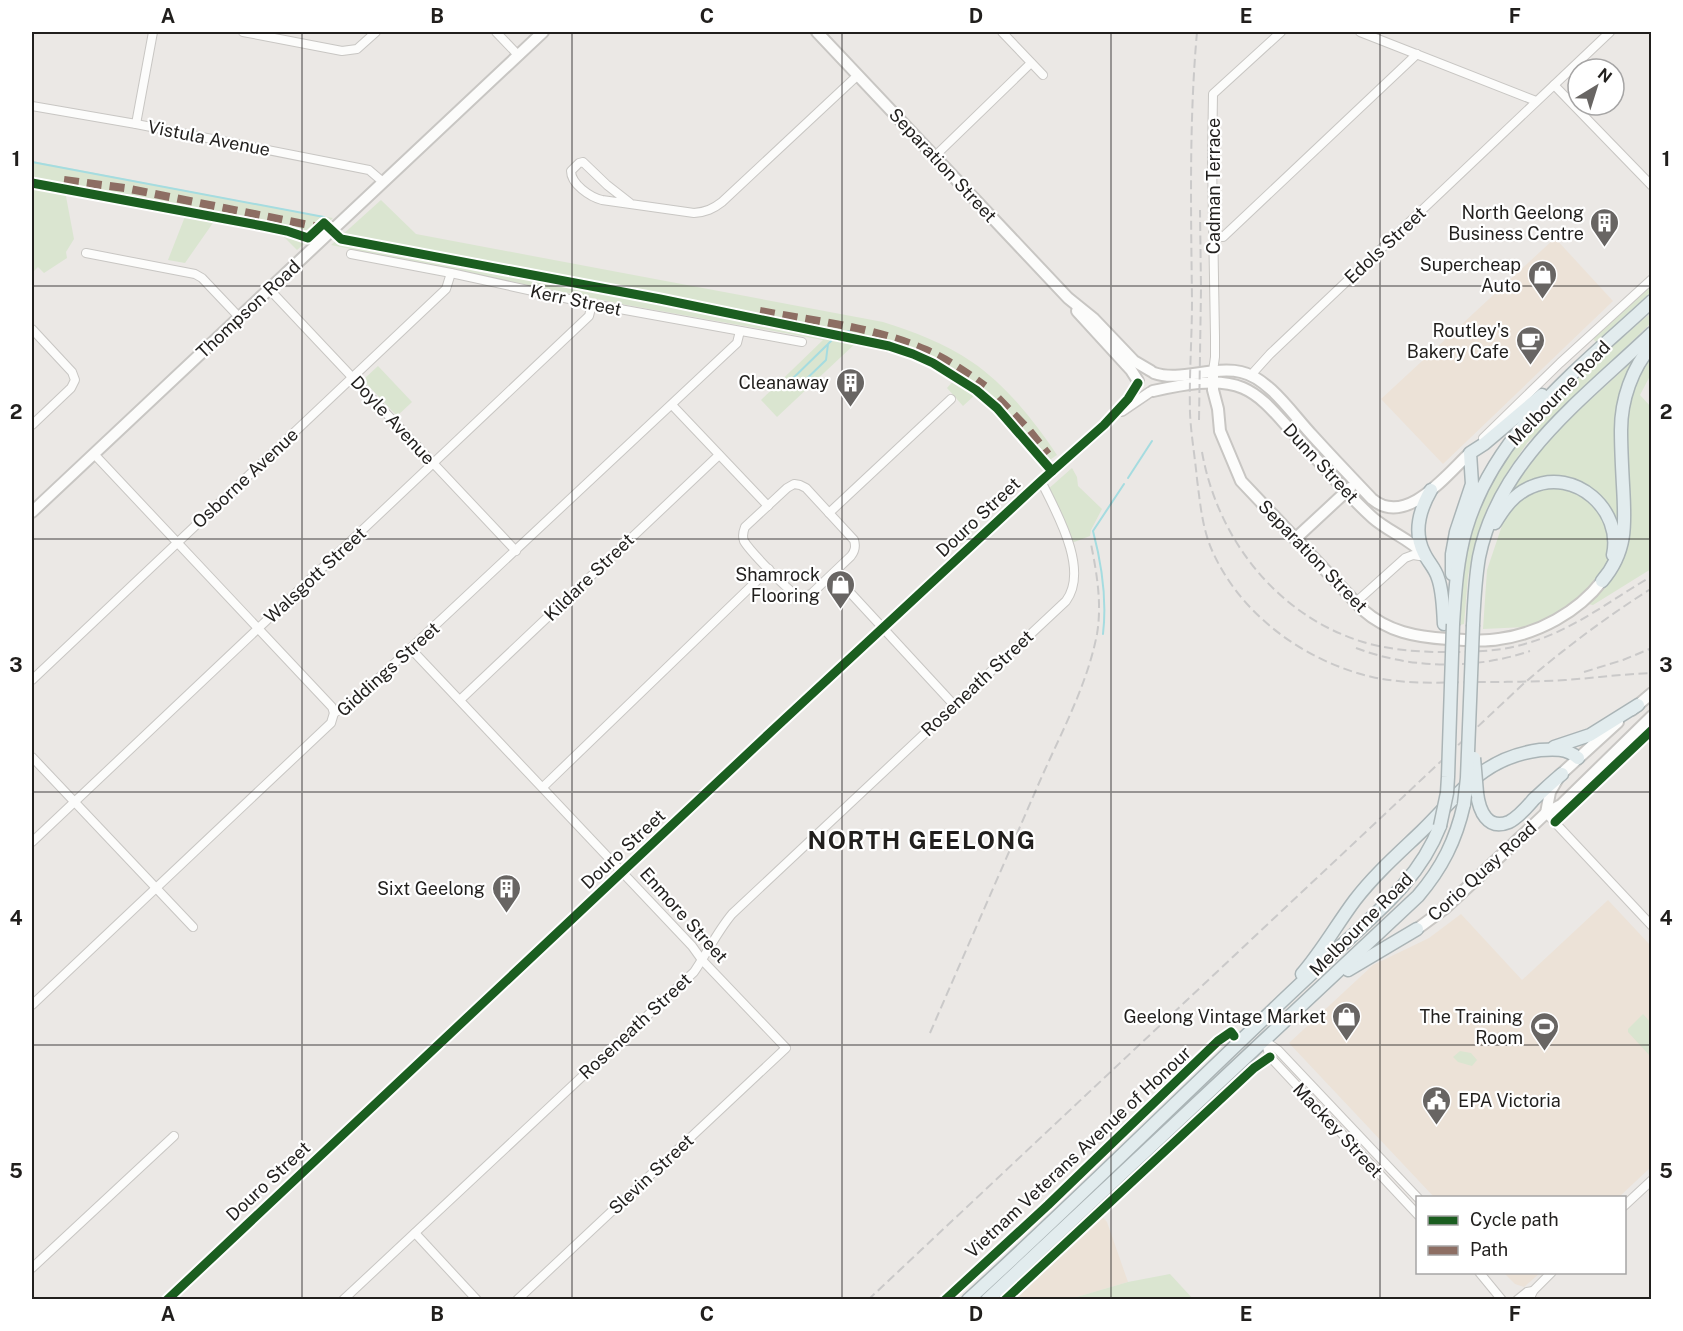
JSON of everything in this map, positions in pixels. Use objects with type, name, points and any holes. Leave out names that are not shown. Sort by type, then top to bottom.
[{"type":"highway","name":"Melbourne Road","points":[[968,1299],[1126,1152],[1364,924],[1410,878],[1428,853],[1440,826],[1447,793],[1451,695],[1449,624],[1455,605],[1465,531],[1483,483],[1502,452],[1537,410],[1652,301]]},
{"type":"highway","name":"Melbourne Road","points":[[987,1299],[1406,908],[1438,870],[1454,841],[1464,804],[1476,582],[1479,556],[1497,503],[1525,458],[1552,426],[1652,333]]},
{"type":"highway","points":[[1602,581],[1616,563],[1624,535],[1621,430],[1625,399],[1639,362],[1652,345]]},
{"type":"highway","points":[[1455,605],[1452,554],[1456,532],[1472,484],[1470,453],[1484,444],[1540,396],[1575,372]]},
{"type":"highway","points":[[1479,556],[1499,517],[1516,496],[1531,486],[1563,483],[1589,493],[1602,506],[1611,523],[1614,552],[1602,581]]},
{"type":"highway","points":[[1431,490],[1420,515],[1418,526],[1420,542],[1438,580],[1449,624]]},
{"type":"highway","points":[[1275,1008],[1310,965],[1368,885],[1469,782],[1497,763],[1590,735],[1638,705]]},
{"type":"highway","points":[[1469,715],[1480,810],[1494,823],[1507,823],[1516,817],[1562,774]]},
{"type":"highway","points":[[1547,749],[1567,751],[1578,758]]},
{"type":"highway","points":[[1327,982],[1417,929]]},
{"type":"highway","name":"Mackey Street","points":[[1253,1029],[1264,1041]]},
{"type":"main road","name":"Thompson Road","points":[[32,512],[543,32]]},
{"type":"main road","name":"Separation Street","points":[[817,32],[1068,298],[1089,315],[1134,361],[1153,372]]},
{"type":"main road","name":"Separation Street","points":[[1068,298],[1080,316],[1131,370],[1138,382]]},
{"type":"main road","points":[[1213,371],[1212,383],[1183,385],[1151,392],[1144,390],[1138,382],[1142,374],[1153,372],[1173,375],[1213,371],[1233,370],[1251,375]]},
{"type":"main road","points":[[1151,392],[1159,384],[1158,377],[1153,372]]},
{"type":"main road","name":"Edols Street","points":[[1245,389],[1251,375]]},
{"type":"main road","name":"Dunn Street","points":[[1251,375],[1273,393],[1377,502],[1386,507],[1410,504],[1431,490],[1470,453]]},
{"type":"main road","name":"Separation Street","points":[[1212,383],[1220,431],[1241,481],[1356,602],[1377,621],[1399,631],[1431,638],[1489,640],[1515,636],[1556,620],[1581,604],[1602,581]]},
{"type":"main road","name":"Dunn Street","points":[[1212,383],[1232,384],[1245,389],[1266,405],[1377,521],[1410,542],[1425,556]]},
{"type":"main road","points":[[1295,539],[1357,482]]},
{"type":"main road","name":"Corio Quay Road","points":[[1546,813],[1550,792],[1562,774],[1652,693]]},
{"type":"main road","name":"Corio Quay Road","points":[[1417,929],[1444,909],[1546,813],[1561,805],[1652,716]]},
{"type":"main road","points":[[1578,758],[1593,774]]},
{"type":"street","points":[[136,124],[153,32]]},
{"type":"street","points":[[243,32],[342,51],[357,49],[376,32]]},
{"type":"street","points":[[496,32],[518,55]]},
{"type":"street","points":[[1002,32],[1042,75]]},
{"type":"street","name":"Cadman Terrace","points":[[1213,371],[1215,337],[1213,94],[1281,32]]},
{"type":"street","points":[[1359,32],[1536,101]]},
{"type":"street","name":"Edols Street","points":[[1251,375],[1270,354],[1608,32]]},
{"type":"street","points":[[1214,237],[1223,237],[1417,54]]},
{"type":"street","points":[[935,156],[1031,63]]},
{"type":"street","points":[[630,203],[583,162],[571,170],[571,177],[594,198],[694,213],[715,208],[858,75]]},
{"type":"street","points":[[1554,85],[1652,186]]},
{"type":"street","name":"Vistula Avenue","points":[[32,106],[369,170],[383,182]]},
{"type":"street","points":[[86,253],[195,274],[202,278],[239,317]]},
{"type":"street","name":"Kerr Street","points":[[351,254],[592,304],[802,342]]},
{"type":"street","name":"Osborne Avenue","points":[[32,680],[446,289],[451,273]]},
{"type":"street","points":[[1470,453],[1534,387],[1652,279]]},
{"type":"street","name":"Doyle Avenue","points":[[269,289],[516,551]]},
{"type":"street","name":"Walsgott Street","points":[[32,842],[589,316],[592,304]]},
{"type":"street","points":[[32,329],[72,372],[75,381],[71,388],[32,425]]},
{"type":"street","name":"Giddings Street","points":[[32,1005],[331,723],[334,713],[352,703],[411,649],[738,343],[740,332]]},
{"type":"street","name":"Douro Street","points":[[167,1299],[883,628],[1104,425],[1128,399],[1138,382]]},
{"type":"street","name":"Douro Street","points":[[1104,425],[1151,392]]},
{"type":"street","points":[[829,513],[951,399]]},
{"type":"street","points":[[672,405],[768,506]]},
{"type":"street","points":[[94,454],[332,708],[334,713]]},
{"type":"street","name":"Kildare Street","points":[[460,700],[718,455]]},
{"type":"street","name":"Roseneath Street","points":[[343,1299],[694,972],[732,914],[1063,603],[1071,592],[1074,577],[1067,536],[1041,481]]},
{"type":"street","points":[[794,484],[806,488],[829,513],[854,540],[855,546],[851,556],[805,597],[798,596],[769,569],[744,541],[742,534],[745,527],[794,484]]},
{"type":"street","points":[[1356,602],[1401,561],[1411,556],[1425,556]]},
{"type":"street","points":[[543,787],[769,569]]},
{"type":"street","points":[[833,574],[954,705]]},
{"type":"street","name":"Enmore Street","points":[[411,649],[786,1048]]},
{"type":"street","points":[[32,756],[193,927]]},
{"type":"street","points":[[1546,813],[1652,926]]},
{"type":"street","name":"Mackey Street","points":[[1264,1041],[1278,1050],[1417,1196]]},
{"type":"street","name":"Mackey Street","points":[[1264,1041],[1270,1057],[1416,1213]]},
{"type":"street","name":"Slevin Street","points":[[517,1299],[786,1048]]},
{"type":"street","points":[[1312,1102],[1320,1095]]},
{"type":"street","points":[[32,1268],[174,1136]]},
{"type":"street","points":[[1626,1204],[1652,1180]]},
{"type":"street","points":[[415,1233],[477,1299]]},
{"type":"street","points":[[1481,1274],[1502,1299]]},
{"type":"street","points":[[1528,1299],[1550,1274]]},
{"type":"street","points":[[1517,1299],[1533,1291]]},
{"type":"shaded area","points":[[1555,238],[1613,301],[1443,464],[1381,399]]},
{"type":"shaded area","points":[[1608,900],[1651,946],[1651,1167],[1620,1196],[1433,1196],[1289,1043],[1373,965],[1429,938],[1461,914],[1522,980]]},
{"type":"shaded area","points":[[1099,1213],[1107,1222],[1128,1282],[1070,1299],[1006,1300]]},
{"type":"shaded area","points":[[1505,1274],[1539,1274],[1524,1287],[1515,1284]]},
{"type":"green space","points":[[32,161],[333,218],[297,250],[279,232],[215,220],[185,263],[168,260],[186,214],[65,191],[74,239],[66,252],[67,258],[44,273],[38,267],[32,273]]},
{"type":"green space","points":[[381,200],[416,234],[883,322],[918,334],[962,355],[985,371],[1029,417],[1057,455],[1041,466],[1011,426],[976,394],[963,406],[947,388],[955,379],[932,366],[884,347],[858,341],[777,417],[761,400],[823,340],[627,305],[331,245]]},
{"type":"green space","points":[[1651,284],[1651,292],[1596,342],[1592,338]]},
{"type":"green space","points":[[1651,313],[1651,323],[1527,443],[1506,474],[1487,508],[1476,540],[1468,576],[1464,624],[1460,625],[1462,576],[1466,552],[1472,527],[1491,481],[1518,441],[1561,394]]},
{"type":"green space","points":[[1636,358],[1651,360],[1651,374],[1640,395],[1651,407],[1651,569],[1593,605],[1578,602],[1528,627],[1483,629],[1487,570],[1516,484],[1554,433]]},
{"type":"green space","points":[[378,366],[412,402],[397,416],[363,380]]},
{"type":"green space","points":[[1072,468],[1077,477],[1078,486],[1102,509],[1090,536],[1069,544],[1046,491]]},
{"type":"green space","points":[[1643,1014],[1651,1023],[1651,1057],[1628,1032],[1628,1029]]},
{"type":"green space","points":[[1460,1051],[1471,1053],[1477,1060],[1472,1066],[1458,1062],[1453,1057]]},
{"type":"green space","points":[[1170,1274],[1193,1299],[1070,1299],[1128,1282]]},
{"type":"waterway","points":[[32,162],[324,217]]},
{"type":"waterway","points":[[840,335],[849,331]]},
{"type":"waterway","points":[[796,389],[826,360],[828,344],[834,338]]},
{"type":"waterway","points":[[784,387],[827,345]]},
{"type":"waterway","points":[[1128,478],[1152,441]]},
{"type":"waterway","points":[[1103,634],[1103,582],[1093,531],[1124,484]]},
{"type":"railway","points":[[1197,32],[1192,132],[1191,421],[1205,531],[1223,572],[1238,594],[1256,614],[1299,647],[1347,670],[1372,677],[1420,682],[1517,682],[1652,673]]},
{"type":"railway","points":[[1199,420],[1200,210]]},
{"type":"railway","points":[[1202,452],[1210,485],[1222,517],[1239,546],[1259,573],[1308,617],[1338,633],[1370,644],[1433,652],[1485,651],[1517,646],[1545,637],[1592,614],[1652,576]]},
{"type":"railway","points":[[930,1033],[1087,672],[1097,634],[1099,612],[1097,578],[1091,544]]},
{"type":"railway","points":[[868,1300],[1521,686],[1584,635],[1652,588]]},
{"type":"railway","points":[[1356,648],[1399,660],[1443,664],[1487,662],[1530,651]]},
{"type":"railway","points":[[1584,672],[1652,648]]},
{"type":"marked path","points":[[64,180],[125,188],[319,227]]},
{"type":"marked path","points":[[760,311],[844,326],[906,342],[941,357],[985,386]]},
{"type":"marked path","points":[[998,398],[1029,430],[1048,454]]},
{"type":"cycle path","points":[[32,183],[263,226],[308,238],[324,223],[341,239],[660,299],[889,346],[933,363],[976,390],[997,408],[1052,471]]},
{"type":"cycle path","points":[[167,1300],[774,729],[1104,425],[1128,399],[1138,383]]},
{"type":"cycle path","points":[[1555,822],[1652,730]]},
{"type":"cycle path","name":"Vietnam Veterans Avenue of Honour","points":[[945,1300],[1048,1205],[1218,1041],[1231,1032],[1234,1036]]},
{"type":"cycle path","points":[[1005,1300],[1254,1068],[1270,1057]]},
{"type":"place","name":"North Geelong Business Centre","points":[[1605,248]]},
{"type":"place","name":"Supercheap Auto","points":[[1542,300]]},
{"type":"place","name":"Routley's Bakery Cafe","points":[[1530,366]]},
{"type":"place","name":"Cleanaway","points":[[850,408]]},
{"type":"place","name":"Shamrock Flooring","points":[[841,610]]},
{"type":"place","name":"Sixt Geelong","points":[[506,914]]},
{"type":"place","name":"Geelong Vintage Market","points":[[1347,1042]]},
{"type":"place","name":"The Training Room","points":[[1544,1052]]},
{"type":"place","name":"EPA Victoria","points":[[1437,1126]]},
{"type":"district","name":"NORTH GEELONG","points":[[922,840]]}]
